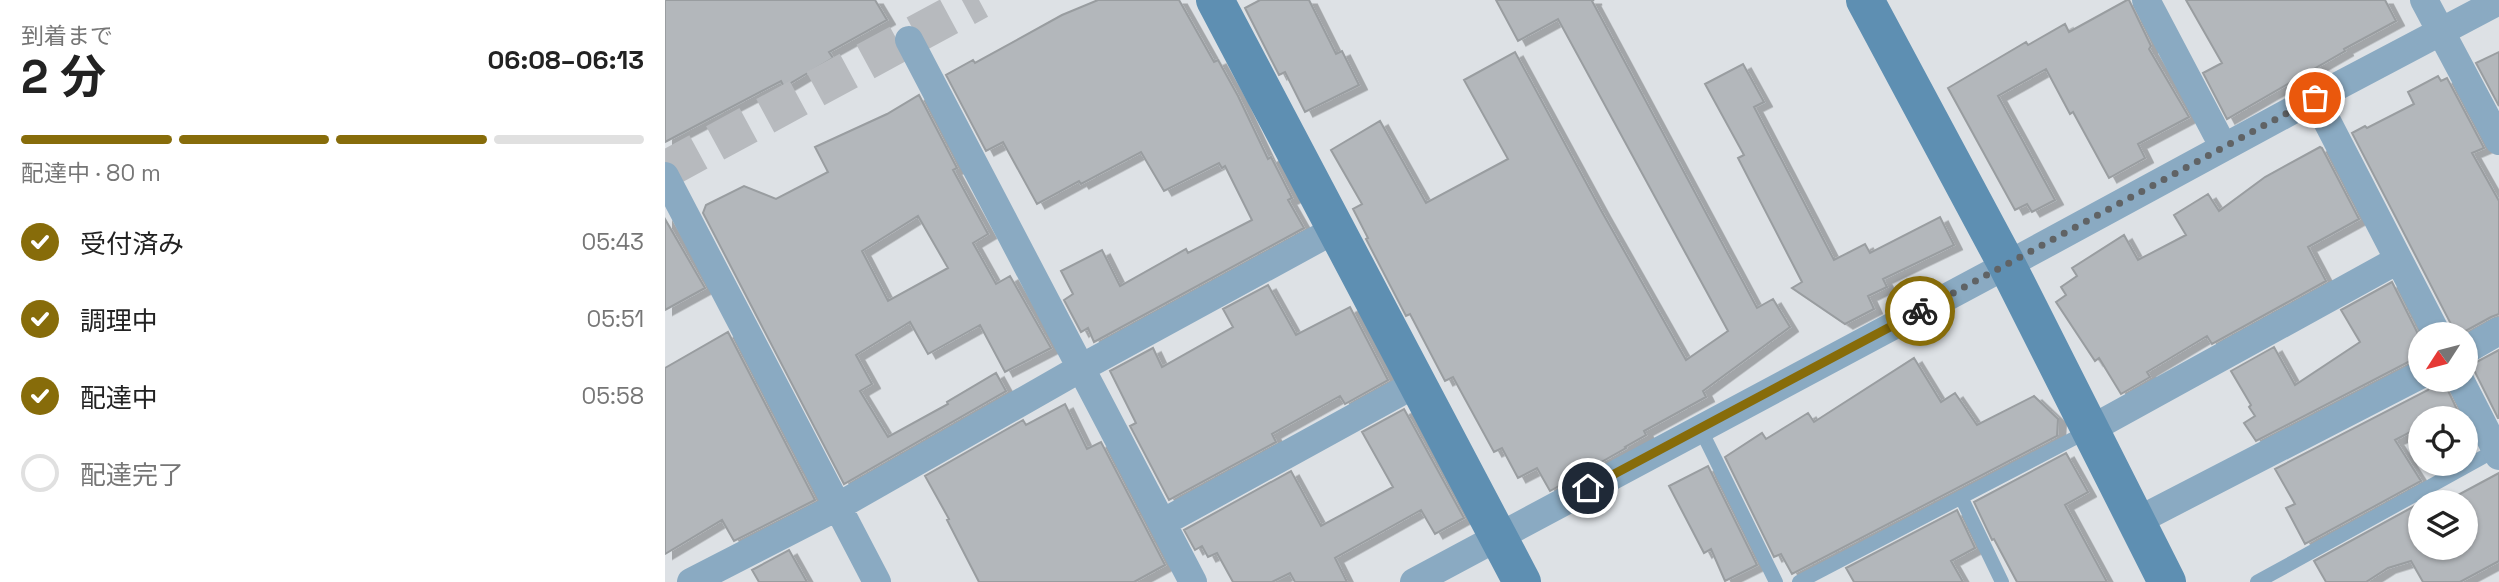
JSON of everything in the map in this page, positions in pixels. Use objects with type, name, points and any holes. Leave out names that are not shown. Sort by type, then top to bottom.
[{"type":"street","points":[[1215,0],[1522,582]]},
{"type":"street","points":[[1865,0],[2007,265],[2167,582]]},
{"type":"street","points":[[2146,0],[2223,146]]},
{"type":"street","points":[[2424,0],[2499,141]]},
{"type":"street","points":[[1414,582],[2007,265],[2223,146],[2499,1]]},
{"type":"street","points":[[909,40],[1193,582]]},
{"type":"street","points":[[2315,98],[2431,322]]},
{"type":"street","points":[[665,176],[877,582]]},
{"type":"street","points":[[691,582],[837,508],[1081,368],[1336,229]]},
{"type":"street","points":[[2091,429],[2398,260]]},
{"type":"street","points":[[2478,343],[2499,331]]},
{"type":"street","points":[[2137,521],[2408,380]]},
{"type":"street","points":[[1162,523],[1417,383]]},
{"type":"street","points":[[2466,392],[2498,453]]},
{"type":"lane","points":[[1700,428],[1776,582]]},
{"type":"lane","points":[[1799,582],[2091,429]]},
{"type":"lane","points":[[2257,582],[2498,453]]},
{"type":"lane","points":[[1961,496],[2002,582]]},
{"type":"building","points":[[665,0],[875,0],[887,20],[829,52],[833,58],[784,87],[781,81],[665,142]]},
{"type":"building","points":[[1098,0],[1179,0],[1214,62],[1218,60],[1238,96],[1268,159],[1271,157],[1292,198],[1288,200],[1304,228],[1094,342],[1088,328],[1081,332],[1064,300],[1073,294],[1061,271],[1102,250],[1120,286],[1186,249],[1188,253],[1252,220],[1225,166],[1222,168],[1219,163],[1164,191],[1141,152],[1037,204],[1003,142],[986,151],[946,75],[973,60],[975,63],[1062,15]]},
{"type":"building","points":[[1260,0],[1309,0],[1336,54],[1342,51],[1359,85],[1305,112],[1285,72],[1279,75],[1245,8]]},
{"type":"building","points":[[1496,0],[1594,0],[1592,1],[1757,308],[1773,299],[1790,327],[1703,391],[1706,397],[1644,431],[1646,435],[1626,448],[1550,491],[1537,468],[1518,478],[1502,448],[1494,452],[1453,377],[1445,381],[1410,314],[1406,316],[1366,239],[1368,238],[1353,209],[1362,204],[1331,150],[1380,121],[1426,203],[1508,159],[1464,80],[1515,52],[1686,360],[1728,331],[1558,19],[1518,41]]},
{"type":"building","points":[[2127,0],[2151,46],[2149,49],[2189,117],[2138,144],[2145,158],[2109,178],[2046,69],[1998,96],[2055,200],[2032,212],[2027,204],[2015,210],[1948,88],[2026,42],[2028,45],[2065,24],[2069,32]]},
{"type":"building","points":[[2186,0],[2385,0],[2396,21],[2227,119],[2203,73],[2222,63]]},
{"type":"building","points":[[2499,52],[2499,106],[2476,63]]},
{"type":"building","points":[[1743,64],[1764,102],[1754,107],[1834,260],[1865,244],[1870,253],[1940,217],[1954,245],[1883,279],[1887,287],[1868,296],[1874,309],[1845,324],[1792,288],[1802,282],[1738,158],[1744,155],[1705,84]]},
{"type":"building","points":[[2438,76],[2441,81],[2447,78],[2484,148],[2472,153],[2499,201],[2499,314],[2478,324],[2478,322],[2450,322],[2352,133],[2414,104],[2408,92]]},
{"type":"building","points":[[919,95],[957,168],[953,170],[988,234],[973,243],[996,284],[1010,276],[1051,348],[1005,372],[980,325],[928,354],[910,322],[856,355],[872,384],[860,391],[888,437],[948,404],[947,402],[996,373],[1006,391],[844,484],[703,213],[706,205],[744,186],[776,199],[828,172],[815,147],[887,114]],"holes":[[[918,216],[948,268],[888,301],[862,251]]]},
{"type":"building","points":[[2320,147],[2359,219],[2308,247],[2326,281],[2212,344],[2207,336],[2147,372],[2150,377],[2121,394],[2099,358],[2095,361],[2056,302],[2066,295],[2061,287],[2077,276],[2072,268],[2124,235],[2138,260],[2186,235],[2174,215],[2208,194],[2219,211],[2265,177]]},
{"type":"building","points":[[665,219],[705,288],[665,310]]},
{"type":"building","points":[[2392,282],[2412,322],[2408,322],[2408,362],[2256,441],[2244,423],[2255,416],[2231,371],[2274,347],[2295,385],[2360,342],[2341,310]]},
{"type":"building","points":[[1268,285],[1296,335],[1350,307],[1388,380],[1345,404],[1340,396],[1272,434],[1276,442],[1169,500],[1130,426],[1136,423],[1110,371],[1153,348],[1162,367],[1233,327],[1223,309]]},
{"type":"building","points":[[728,332],[815,500],[734,541],[722,520],[665,554],[665,368]]},
{"type":"building","points":[[2499,350],[2499,418],[2478,378],[2478,361]]},
{"type":"building","points":[[1914,358],[1941,402],[1955,393],[1977,425],[2034,396],[2058,419],[2057,436],[1792,574],[1781,554],[1774,557],[1725,457],[1762,433],[1766,439],[1808,413],[1814,422]]},
{"type":"building","points":[[2424,392],[2449,392],[2455,406],[2408,406],[2408,433],[2395,440],[2408,460],[2408,476],[2418,476],[2421,481],[2305,544],[2286,508],[2295,504],[2275,469]]},
{"type":"building","points":[[1065,404],[1087,449],[1101,442],[1165,565],[1134,582],[979,582],[925,476],[1023,420],[1026,425]]},
{"type":"building","points":[[1404,409],[1464,518],[1435,534],[1421,510],[1335,558],[1347,582],[1295,582],[1290,573],[1272,582],[1233,582],[1217,553],[1208,557],[1202,546],[1195,550],[1184,530],[1291,471],[1321,526],[1393,487],[1362,432]]},
{"type":"building","points":[[2066,453],[2088,492],[2065,505],[2107,582],[2017,582],[1994,539],[1992,540],[1974,502]]},
{"type":"building","points":[[1708,466],[1757,565],[1725,581],[1711,549],[1704,553],[1669,486]]},
{"type":"building","points":[[2499,473],[2499,561],[2460,582],[2423,582],[2411,561],[2388,568],[2366,582],[2326,582],[2314,561],[2408,510],[2408,560],[2478,560],[2478,490],[2467,490]]},
{"type":"building","points":[[1957,510],[1975,548],[1951,561],[1963,582],[1854,582],[1846,568]]},
{"type":"building","points":[[789,550],[807,582],[759,582],[752,570]]},
{"type":"tunnel","points":[[665,170],[979,0]]},
{"type":"way so far","points":[[1920,311],[2315,98]]},
{"type":"route","points":[[1588,488],[1920,311]]}]
